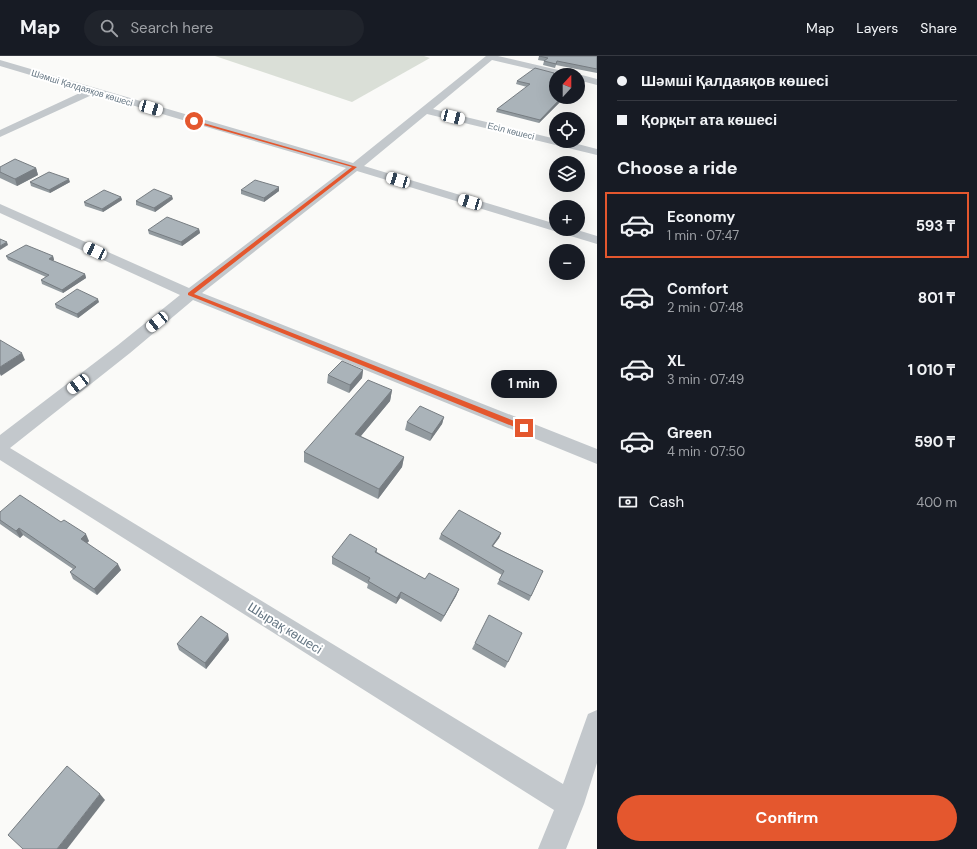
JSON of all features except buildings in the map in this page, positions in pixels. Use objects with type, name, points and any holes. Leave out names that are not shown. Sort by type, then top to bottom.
[{"type":"street","points":[[0,445],[124,349],[190,294],[355,167],[491,57],[549,71]]},
{"type":"street","name":"Шәмші Қалдаяқов көшесі","points":[[0,63],[355,167],[549,226]]},
{"type":"street","points":[[585,79],[597,82]]},
{"type":"street","points":[[0,134],[92,91]]},
{"type":"street","name":"Есіл көшесі","points":[[424,110],[597,152]]},
{"type":"street","points":[[0,208],[190,294],[597,457]]},
{"type":"street","points":[[584,236],[597,240]]},
{"type":"street","name":"Шырақ көшесі","points":[[0,451],[570,804]]},
{"type":"street","points":[[552,849],[570,804],[597,723]]},
{"type":"shaded area","points":[[215,56],[424,56],[430,58],[352,102]]},
{"type":"route","points":[[194,121],[355,167],[190,294],[524,428]]}]
